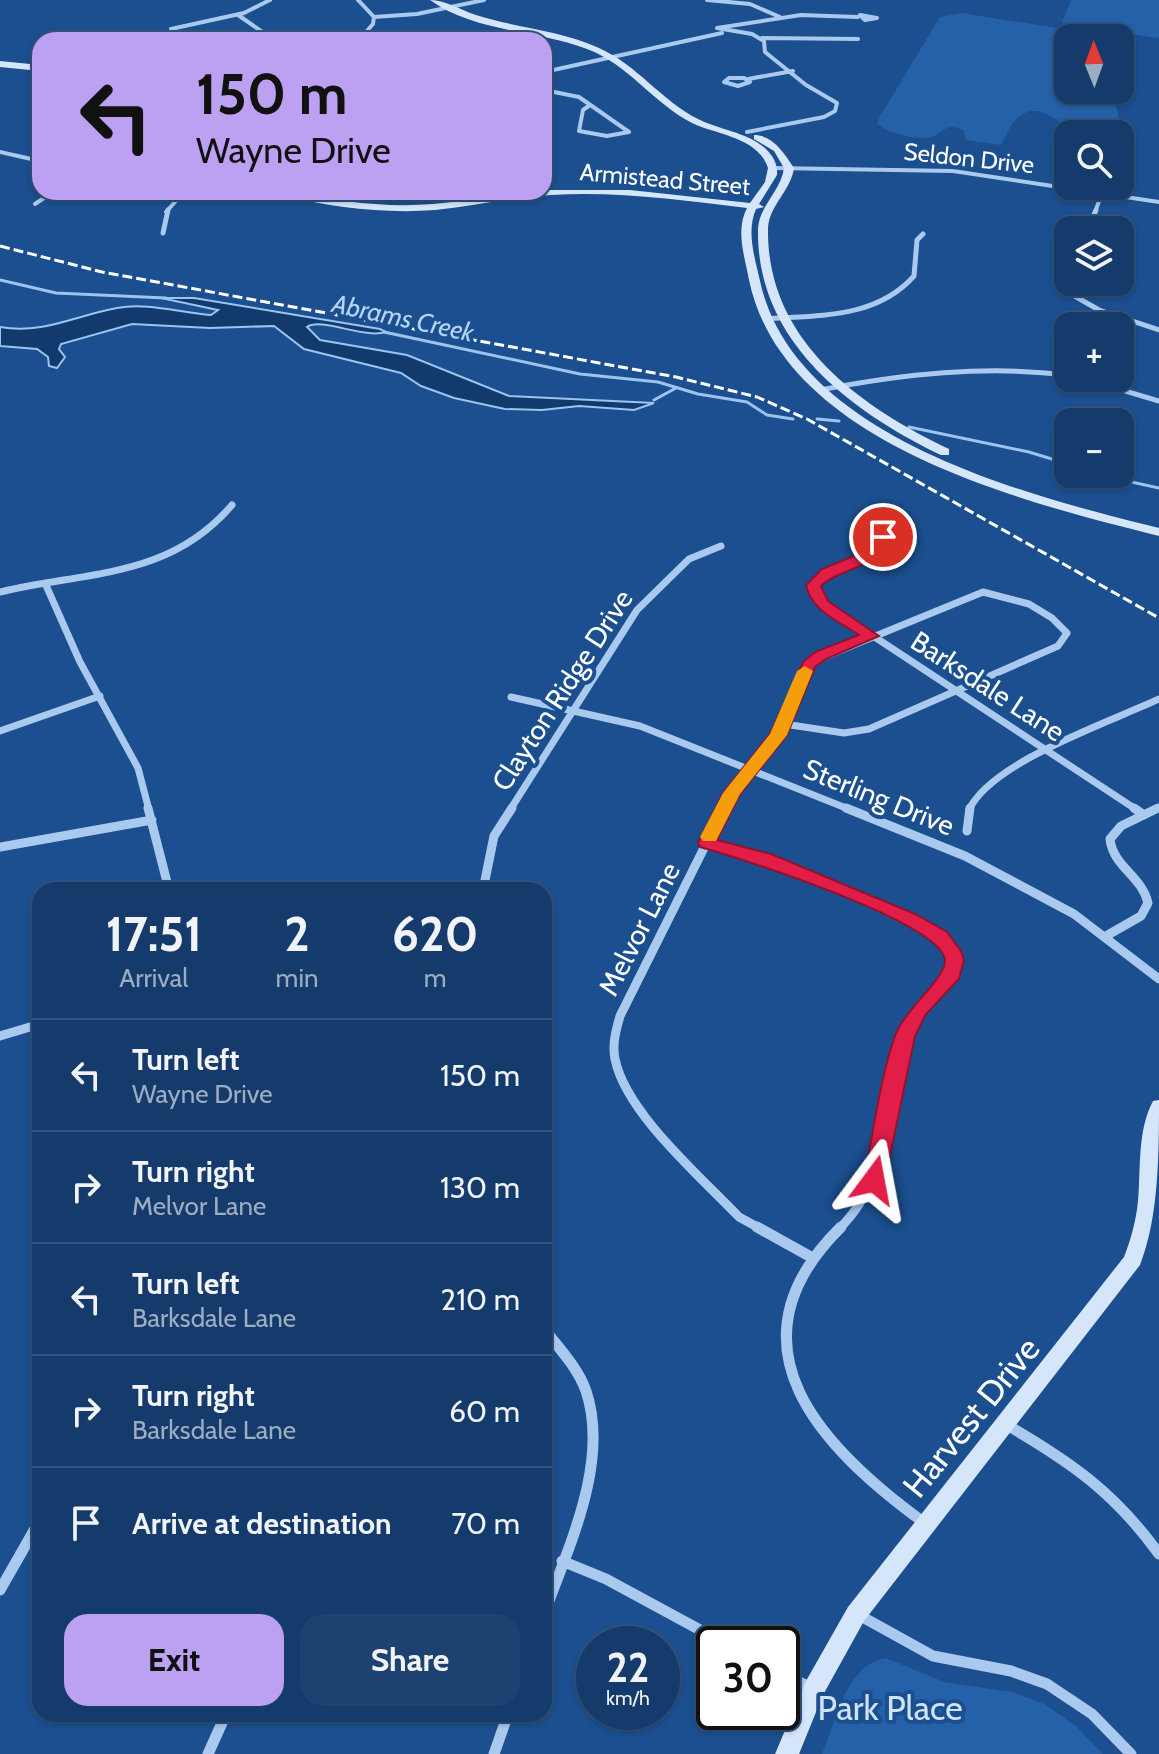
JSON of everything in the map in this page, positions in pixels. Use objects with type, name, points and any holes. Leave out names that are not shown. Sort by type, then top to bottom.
[{"type":"main road","points":[[434,0],[538,32]]},
{"type":"main road","points":[[448,4],[585,39],[645,68]]},
{"type":"main road","points":[[552,36],[609,56],[632,70],[673,109],[756,147],[774,168],[771,181],[747,219],[748,267],[764,319],[789,356],[820,390],[876,430],[926,455],[1070,510],[1159,532]]},
{"type":"main road","points":[[0,64],[32,67]]},
{"type":"main road","points":[[658,80],[688,107],[747,132],[777,149],[789,168],[786,185],[768,209],[763,228],[766,271],[782,317],[803,349],[838,387],[885,421],[951,455],[1068,499],[1159,521]]},
{"type":"main road","name":"Armistead Street","points":[[552,192],[598,191],[768,209]]},
{"type":"main road","name":"Armistead Street","points":[[319,200],[387,209],[482,200]]},
{"type":"main road","name":"Harvest Drive","points":[[787,1754],[814,1689],[856,1614],[1133,1260],[1148,1222],[1151,1136],[1159,1106]]},
{"type":"street","points":[[171,29],[238,15],[270,0]]},
{"type":"street","points":[[358,0],[374,17]]},
{"type":"street","points":[[458,6],[484,0]]},
{"type":"street","points":[[707,0],[756,5],[780,17]]},
{"type":"street","points":[[374,17],[448,4]]},
{"type":"street","points":[[572,63],[740,29],[780,17],[811,14],[858,17]]},
{"type":"street","points":[[238,15],[262,32]]},
{"type":"street","points":[[366,32],[373,24],[374,17]]},
{"type":"street","points":[[621,54],[717,30],[722,26],[762,38],[858,39]]},
{"type":"street","points":[[717,30],[724,32]]},
{"type":"street","points":[[747,132],[816,119],[835,111],[834,100],[806,85],[793,71],[763,50],[762,38]]},
{"type":"street","points":[[552,69],[599,51]]},
{"type":"street","points":[[748,79],[750,82],[743,85],[724,82],[733,77],[748,79],[793,71]]},
{"type":"street","points":[[552,92],[579,97],[629,132],[607,136],[579,131],[583,110],[590,105]]},
{"type":"street","points":[[0,152],[32,159]]},
{"type":"street","name":"Seldon Drive","points":[[774,168],[931,169],[1054,186]]},
{"type":"street","name":"Seldon Drive","points":[[1134,198],[1159,202]]},
{"type":"street","points":[[35,204],[41,200]]},
{"type":"street","points":[[163,233],[165,213],[177,200]]},
{"type":"street","points":[[764,319],[854,309],[891,297],[914,276],[917,240],[923,234]]},
{"type":"street","points":[[1073,296],[1083,304],[1159,330]]},
{"type":"street","points":[[820,390],[957,368],[1054,374]]},
{"type":"street","points":[[1129,392],[1159,401]]},
{"type":"street","points":[[0,592],[143,564],[172,553],[213,528],[232,505]]},
{"type":"street","name":"Barksdale Lane","points":[[883,537],[882,545],[876,552],[827,572],[813,585],[815,596],[822,604],[1144,815]]},
{"type":"street","name":"Clayton Ridge Drive","points":[[485,882],[494,836],[573,709],[651,594],[689,559],[721,546]]},
{"type":"street","points":[[45,583],[63,629],[138,768],[167,882]]},
{"type":"street","name":"Melvor Lane","points":[[811,1257],[751,1226],[726,1206],[639,1112],[617,1069],[613,1048],[620,1016],[732,793],[770,748],[812,662],[977,593],[1004,593],[1066,630],[1064,641],[954,691]]},
{"type":"street","points":[[784,724],[835,733],[859,732],[954,691]]},
{"type":"street","points":[[0,731],[100,696]]},
{"type":"street","name":"Sterling Drive","points":[[511,697],[640,726],[1003,873],[1106,936],[1159,979]]},
{"type":"street","points":[[967,831],[969,809],[987,785],[1003,771],[1159,699]]},
{"type":"street","points":[[1106,936],[1141,916],[1148,908],[1146,887],[1117,861],[1109,841],[1117,829],[1159,808]]},
{"type":"street","points":[[0,847],[152,820]]},
{"type":"street","points":[[707,843],[765,858],[922,924],[947,943],[954,960],[949,979],[918,1011],[905,1036],[879,1165],[869,1192],[853,1215],[811,1257],[793,1291],[785,1335],[790,1369],[816,1421],[862,1477],[926,1524]]},
{"type":"street","points":[[0,1036],[32,1026]]},
{"type":"street","points":[[552,1341],[586,1390],[594,1426],[589,1472],[552,1590]]},
{"type":"street","points":[[1006,1424],[1086,1472],[1108,1489],[1159,1554]]},
{"type":"street","points":[[0,1590],[32,1534]]},
{"type":"street","points":[[562,1561],[606,1579],[696,1628]]},
{"type":"street","points":[[856,1614],[905,1643],[945,1660],[1011,1671],[1055,1687],[1092,1712],[1131,1754]]},
{"type":"street","points":[[800,1682],[814,1689]]},
{"type":"street","points":[[208,1754],[222,1722]]},
{"type":"street","points":[[494,1754],[505,1722]]},
{"type":"green space","points":[[1159,0],[1159,38],[1134,35],[1134,24],[1066,24],[1062,22],[1071,1]]},
{"type":"green space","points":[[962,13],[1054,28],[1054,104],[1115,104],[1118,120],[1057,120],[1038,111],[1030,112],[1014,122],[1001,145],[966,140],[963,130],[954,127],[921,138],[881,127],[877,123],[879,118],[940,17]]},
{"type":"green space","name":"Park Place","points":[[886,1658],[944,1682],[1012,1692],[1044,1704],[1076,1726],[1103,1754],[822,1754],[852,1683],[861,1671]]},
{"type":"shaded area","points":[[161,298],[194,298],[380,329],[386,332],[366,333],[322,325],[307,327],[320,340],[407,355],[509,396],[654,403],[634,410],[579,406],[542,410],[505,409],[454,398],[421,386],[401,373],[304,349],[274,326],[210,328],[132,324],[61,344],[59,349],[65,357],[57,368],[49,366],[48,357],[37,349],[0,346],[0,327],[45,326],[129,306],[211,315],[218,310]]},
{"type":"waterway","name":"Abrams Creek","points":[[0,280],[56,293],[166,298]]},
{"type":"waterway","name":"Abrams Creek","points":[[384,332],[580,374],[658,382],[698,394],[747,402],[767,415],[793,419]]},
{"type":"waterway","points":[[654,400],[676,388]]},
{"type":"waterway","name":"Abrams Creek","points":[[817,419],[839,421]]},
{"type":"waterway","name":"Abrams Creek","points":[[909,427],[1054,460]]},
{"type":"waterway","name":"Abrams Creek","points":[[1134,483],[1159,488]]},
{"type":"railway","points":[[0,246],[102,272],[676,377],[757,397],[807,419],[1159,618]]},
{"type":"slow traffic","points":[[709,837],[740,781],[778,735],[805,671]]},
{"type":"route","points":[[874,1180],[901,1046],[912,1019],[949,979],[954,960],[951,951],[941,936],[909,918],[765,858],[707,843],[732,793],[778,735],[808,665],[820,656],[871,636],[822,604],[815,596],[813,585],[827,572],[880,550],[883,537]]}]
